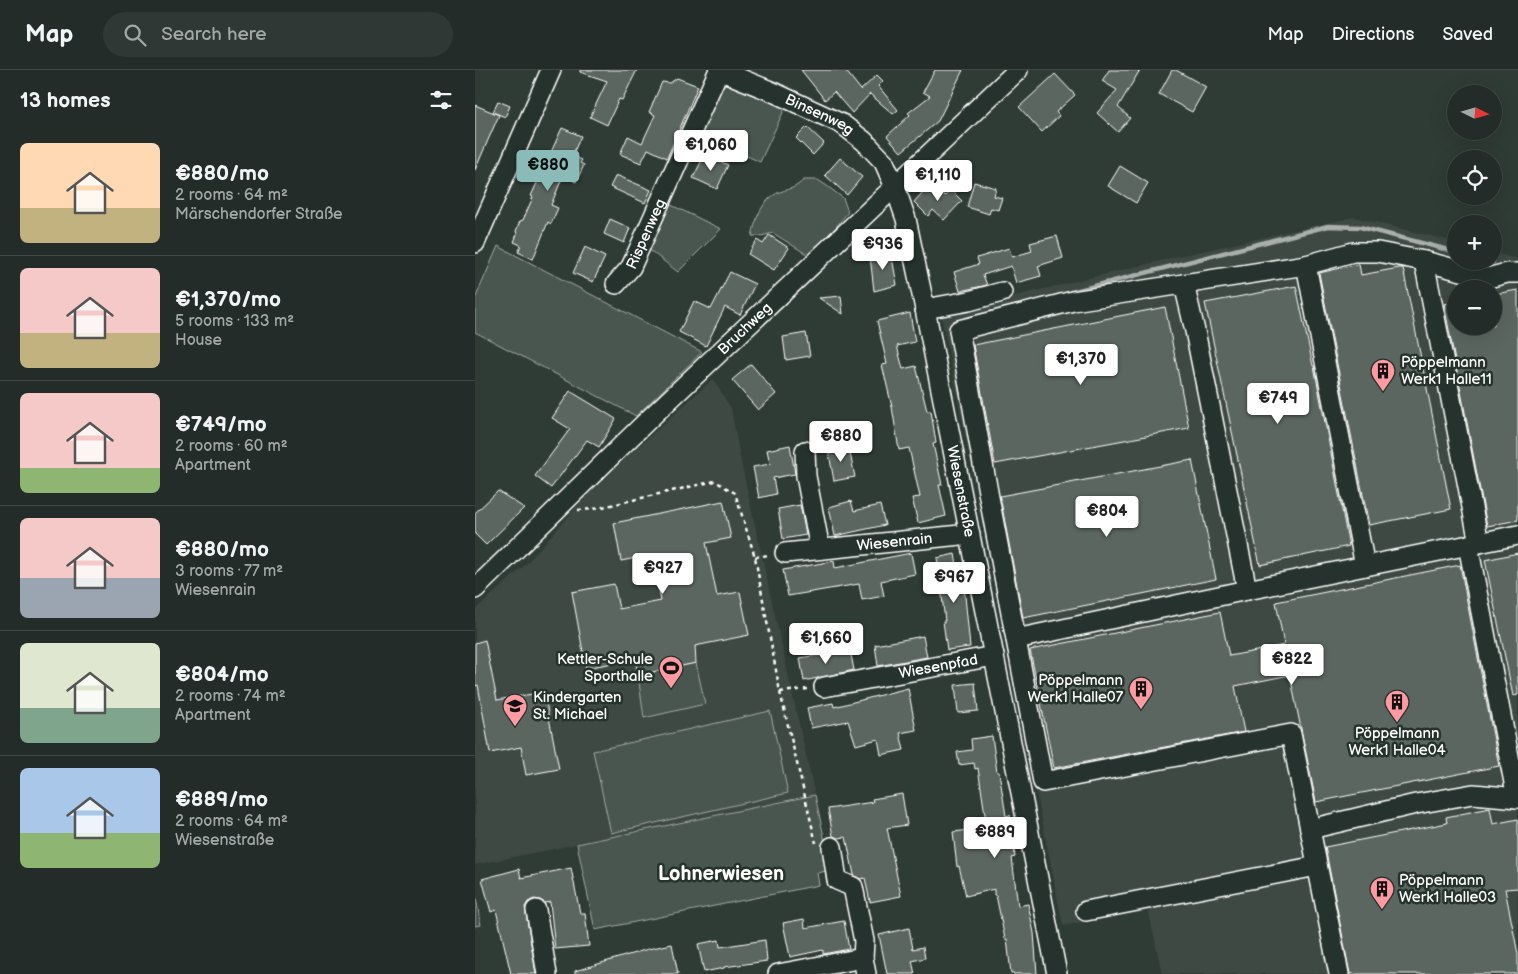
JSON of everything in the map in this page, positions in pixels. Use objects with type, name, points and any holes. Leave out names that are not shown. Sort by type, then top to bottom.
[{"type":"street","points":[[475,242],[482,205],[551,70]]},
{"type":"street","name":"Binsenweg","points":[[719,70],[773,92],[842,124],[864,141],[883,162],[895,187]]},
{"type":"street","name":"Rispenweg","points":[[616,284],[631,267],[719,70]]},
{"type":"street","name":"Bruchweg","points":[[475,589],[655,414],[1018,70]]},
{"type":"street","name":"Wiesenstraße","points":[[895,187],[905,219],[925,309],[1057,974]]},
{"type":"street","points":[[1339,974],[1291,734],[1043,782],[959,330],[1073,301],[1306,264],[1353,252],[1378,252],[1424,261],[1488,278],[1507,272],[1518,273]]},
{"type":"street","points":[[1310,829],[1416,804],[1473,794],[1517,798],[1424,261]]},
{"type":"street","points":[[1306,264],[1365,566]]},
{"type":"street","points":[[1185,284],[1247,590]]},
{"type":"street","points":[[925,309],[1002,292]]},
{"type":"street","points":[[805,451],[806,476],[820,549]]},
{"type":"street","name":"Wiesenrain","points":[[785,553],[970,534]]},
{"type":"street","points":[[1016,639],[1518,535]]},
{"type":"street","name":"Wiesenpfad","points":[[824,688],[994,656]]},
{"type":"street","points":[[778,974],[865,966],[864,941],[853,887],[837,880],[832,847]]},
{"type":"street","points":[[1086,911],[1317,866]]},
{"type":"street","points":[[536,910],[547,974]]},
{"type":"path","points":[[553,513],[594,509],[715,481],[735,493],[755,557],[780,692],[816,843],[832,847]]},
{"type":"path","points":[[780,692],[824,688]]},
{"type":"shaded area","points":[[724,85],[732,85],[785,108],[760,162],[698,133],[718,89]]},
{"type":"shaded area","points":[[804,180],[818,180],[843,198],[848,212],[836,227],[808,255],[773,233],[752,236],[764,204],[774,195],[795,187]]},
{"type":"shaded area","points":[[667,203],[721,229],[678,272],[648,249]]},
{"type":"shaded area","points":[[1354,217],[1447,240],[1447,270],[1502,270],[1502,255],[1518,259],[1518,974],[1162,974],[1148,909],[1063,926],[941,314],[1175,257]]},
{"type":"shaded area","points":[[498,246],[702,352],[636,416],[475,332],[475,299]]},
{"type":"shaded area","points":[[713,379],[731,408],[741,462],[815,795],[475,865],[475,610],[524,566],[598,483]]},
{"type":"shaded area","name":"Kettler-Schule Sporthalle","points":[[696,663],[705,704],[644,718],[638,675]]},
{"type":"shaded area","points":[[770,711],[788,793],[611,833],[593,751]]},
{"type":"shaded area","points":[[815,795],[831,870],[817,873],[819,885],[595,930],[577,844]]},
{"type":"shaded area","points":[[475,892],[481,925],[475,926]]},
{"type":"building","points":[[580,70],[637,70],[622,100],[619,99],[607,125],[590,117],[607,81],[580,72]]},
{"type":"building","points":[[801,70],[845,70],[861,90],[877,75],[883,81],[878,86],[898,110],[893,114],[870,94],[852,113],[834,92],[825,100]]},
{"type":"building","points":[[935,70],[963,70],[938,121],[901,152],[887,136],[910,115],[908,113],[930,96],[923,92]]},
{"type":"building","points":[[1109,70],[1140,70],[1118,107],[1130,118],[1118,132],[1097,113],[1117,90],[1102,81]]},
{"type":"building","points":[[1172,70],[1176,70],[1206,87],[1192,112],[1159,94]]},
{"type":"building","points":[[1055,74],[1075,95],[1056,112],[1059,116],[1042,132],[1019,107]]},
{"type":"building","points":[[677,78],[698,86],[667,158],[648,149],[641,163],[620,154],[628,136],[642,143],[655,115],[649,112],[662,82],[670,83]]},
{"type":"building","points":[[498,101],[510,106],[505,117],[493,112]]},
{"type":"building","points":[[475,105],[499,115],[475,170]]},
{"type":"building","points":[[807,127],[824,143],[813,155],[796,138]]},
{"type":"building","points":[[562,128],[581,136],[572,156],[582,160],[580,163],[584,165],[576,182],[563,176],[551,205],[558,208],[551,224],[548,222],[533,259],[518,252],[521,245],[514,242],[517,234],[516,231],[520,221],[523,220],[533,197],[531,196]]},
{"type":"building","points":[[705,154],[728,165],[717,189],[693,178]]},
{"type":"building","points":[[840,158],[862,177],[847,195],[825,175]]},
{"type":"building","points":[[1120,166],[1148,183],[1136,203],[1108,186]]},
{"type":"building","points":[[616,175],[651,190],[645,203],[610,187]]},
{"type":"building","points":[[974,182],[996,188],[994,196],[1002,198],[998,210],[991,208],[989,214],[967,207]]},
{"type":"building","points":[[931,183],[945,196],[951,190],[962,201],[944,220],[933,210],[928,216],[914,202]]},
{"type":"building","points":[[610,219],[630,228],[624,243],[604,234]]},
{"type":"building","points":[[769,235],[789,248],[774,270],[748,254],[757,240],[763,244]]},
{"type":"building","points":[[1057,236],[1063,258],[1038,266],[1041,276],[1016,283],[1011,266],[983,275],[987,285],[960,291],[954,272],[979,264],[977,258],[1009,248],[1012,257],[1032,251],[1030,243]]},
{"type":"building","points":[[585,247],[605,257],[593,282],[573,273]]},
{"type":"building","points":[[891,252],[897,285],[874,291],[870,256]]},
{"type":"building","name":"Pöppelmann Werk1 Halle11","points":[[1359,264],[1361,275],[1403,268],[1451,509],[1369,525],[1319,273]]},
{"type":"building","points":[[730,272],[755,284],[740,315],[725,307],[706,346],[679,332],[694,301],[711,309]]},
{"type":"building","points":[[1296,286],[1314,366],[1349,546],[1260,565],[1205,303]]},
{"type":"building","points":[[1518,290],[1518,520],[1487,526],[1450,335],[1502,335],[1502,293]]},
{"type":"building","points":[[841,296],[843,314],[819,298]]},
{"type":"building","points":[[1444,304],[1447,304],[1447,319]]},
{"type":"building","points":[[1165,307],[1189,428],[995,464],[973,345]]},
{"type":"building","points":[[910,313],[915,342],[897,346],[903,369],[916,366],[927,411],[931,411],[936,443],[933,444],[942,485],[939,485],[946,516],[918,523],[912,498],[920,497],[909,448],[899,450],[892,407],[882,365],[887,364],[877,321]]},
{"type":"building","points":[[806,333],[810,356],[786,360],[783,337]]},
{"type":"building","points":[[751,364],[776,394],[758,410],[732,380]]},
{"type":"building","points":[[570,391],[616,419],[599,447],[587,440],[551,488],[535,476],[570,429],[552,418]]},
{"type":"building","points":[[848,444],[855,477],[834,481],[828,448]]},
{"type":"building","points":[[790,445],[795,474],[773,478],[776,494],[759,498],[753,467],[770,464],[767,450]]},
{"type":"building","points":[[1192,460],[1216,579],[1023,618],[1000,496]]},
{"type":"building","points":[[498,491],[524,508],[486,545],[475,534],[475,513]]},
{"type":"building","points":[[723,501],[731,538],[706,543],[717,596],[740,592],[749,635],[695,646],[696,663],[638,675],[635,659],[586,668],[572,592],[614,584],[619,609],[661,601],[652,555],[621,561],[614,523]]},
{"type":"building","points":[[851,501],[854,511],[880,505],[885,525],[835,536],[829,507]]},
{"type":"building","points":[[800,505],[806,535],[783,539],[778,509]]},
{"type":"building","points":[[911,553],[915,574],[881,581],[884,596],[862,600],[859,584],[788,596],[783,570],[834,561],[835,568]]},
{"type":"building","points":[[1518,553],[1518,695],[1513,696],[1485,560]]},
{"type":"building","points":[[955,554],[961,586],[964,586],[970,647],[947,650],[943,621],[945,621],[942,588],[937,558]]},
{"type":"building","name":"Pöppelmann Werk1 Halle04","points":[[1460,565],[1499,766],[1316,802],[1290,675],[1235,686],[1244,732],[1054,768],[1030,650],[1220,612],[1229,656],[1256,651],[1284,645],[1276,602]]},
{"type":"building","points":[[923,636],[927,657],[878,666],[875,645]]},
{"type":"building","name":"Kindergarten St. Michael","points":[[485,640],[497,700],[544,692],[559,769],[526,775],[521,747],[490,753],[478,685],[475,686],[475,643]]},
{"type":"building","points":[[850,650],[854,670],[804,681],[800,658]]},
{"type":"building","points":[[975,683],[978,711],[958,713],[955,685]]},
{"type":"building","points":[[908,688],[916,730],[900,733],[904,750],[881,755],[878,739],[856,745],[848,721],[811,728],[807,708],[833,703],[834,707]]},
{"type":"building","points":[[992,736],[1006,816],[1010,815],[1015,857],[1012,858],[1018,906],[1028,904],[1034,933],[1037,974],[1011,974],[1007,939],[1005,939],[994,889],[966,896],[959,866],[957,867],[953,832],[987,828],[978,768],[975,769],[974,763],[959,765],[957,752],[972,750],[971,739]]},
{"type":"building","points":[[902,794],[907,825],[887,828],[901,896],[870,902],[865,878],[860,879],[854,875],[846,837],[838,838],[833,836],[828,809],[873,802],[872,799]]},
{"type":"building","points":[[1490,808],[1493,824],[1518,819],[1518,888],[1505,889],[1518,954],[1518,974],[1350,974],[1325,847],[1447,823],[1446,817]]},
{"type":"building","points":[[571,868],[580,913],[585,913],[589,946],[555,949],[550,902],[545,903],[534,899],[528,902],[525,907],[536,974],[511,974],[496,910],[491,912],[482,879],[519,869],[521,878]]},
{"type":"building","points":[[804,919],[805,928],[844,921],[849,949],[823,954],[823,950],[790,957],[783,923]]},
{"type":"building","points":[[909,928],[913,949],[923,947],[925,958],[912,961],[915,974],[887,974],[879,935]]},
{"type":"building","points":[[719,940],[720,947],[765,940],[767,961],[704,972],[698,944]]},
{"type":"building","points":[[672,944],[678,974],[575,974],[575,971],[648,949]]},
{"type":"waterway","points":[[1071,292],[1328,226],[1360,227],[1447,250]]},
{"type":"place","name":"Pöppelmann Werk1 Halle11","points":[[1383,392]]},
{"type":"place","name":"Kettler-Schule Sporthalle","points":[[671,689]]},
{"type":"place","name":"Pöppelmann Werk1 Halle07","points":[[1141,710]]},
{"type":"place","name":"Pöppelmann Werk1 Halle04","points":[[1397,723]]},
{"type":"place","name":"Kindergarten St. Michael","points":[[515,727]]},
{"type":"place","name":"Pöppelmann Werk1 Halle03","points":[[1382,910]]},
{"type":"district","name":"Lohnerwiesen","points":[[721,873]]}]
